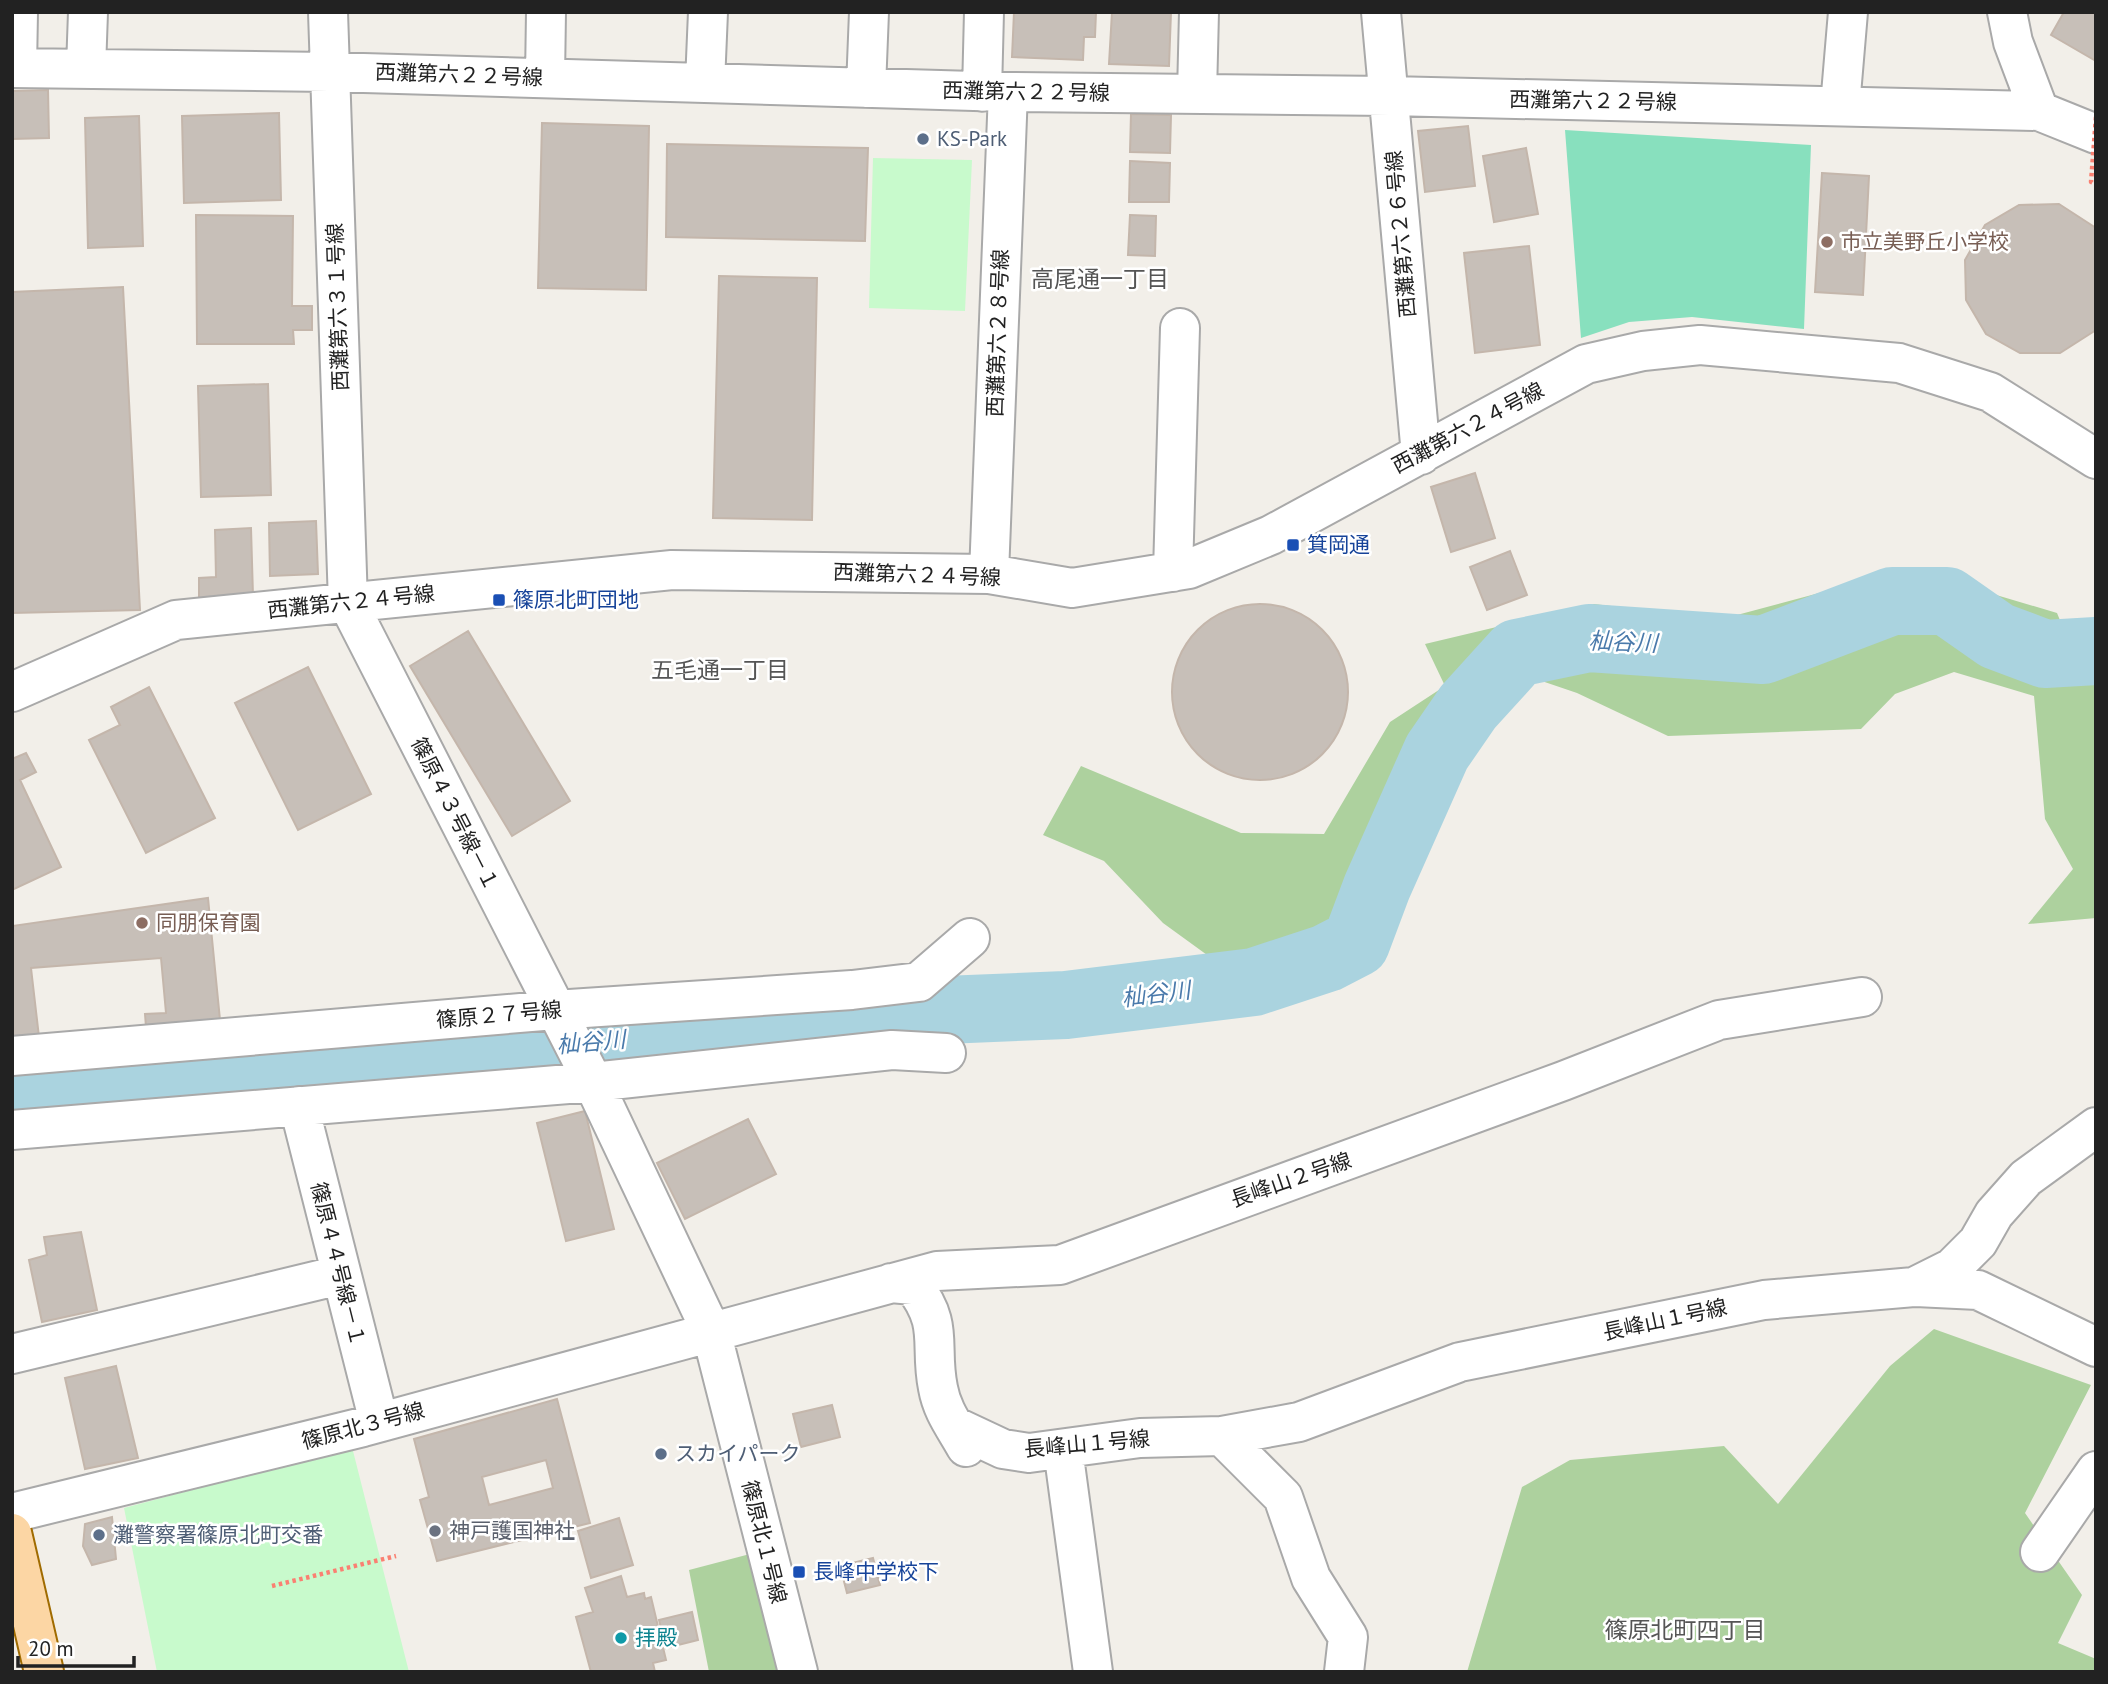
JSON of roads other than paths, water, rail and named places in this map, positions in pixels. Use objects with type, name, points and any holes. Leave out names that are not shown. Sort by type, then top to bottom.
[{"type":"main road","points":[[12,1533],[44,1672]]},
{"type":"street","points":[[14,68],[18,12]]},
{"type":"street","points":[[86,69],[88,12]]},
{"type":"street","name":"西灘第六３１号線","points":[[328,12],[348,603]]},
{"type":"street","points":[[545,78],[546,12]]},
{"type":"street","points":[[705,83],[708,12]]},
{"type":"street","points":[[866,88],[869,12]]},
{"type":"street","name":"西灘第六２８号線","points":[[984,12],[995,92],[989,574]]},
{"type":"street","points":[[1197,94],[1199,12]]},
{"type":"street","name":"西灘第六２６号線","points":[[1381,12],[1421,455]]},
{"type":"street","points":[[1840,106],[1848,12]]},
{"type":"street","points":[[2007,12],[2013,42],[2039,111],[2096,134]]},
{"type":"street","name":"西灘第六２２号線","points":[[14,68],[330,72],[995,92],[1389,96],[2039,111]]},
{"type":"street","points":[[1173,572],[1180,328]]},
{"type":"street","name":"西灘第六２４号線","points":[[12,692],[176,620],[672,570],[989,574],[1072,588],[1189,569],[1271,535],[1586,364],[1643,351],[1700,345],[1899,363],[1990,392],[2096,459]]},
{"type":"street","name":"篠原４３号線－１","points":[[348,603],[590,1076]]},
{"type":"street","name":"篠原２７号線","points":[[12,1056],[559,1018],[919,982],[970,938]]},
{"type":"street","name":"長峰山２号線","points":[[711,1331],[937,1271],[1060,1265],[1511,1100],[1718,1020],[1862,997]]},
{"type":"street","points":[[12,1130],[299,1106],[892,1049],[946,1053]]},
{"type":"street","points":[[590,1076],[711,1331]]},
{"type":"street","name":"篠原４４号線－１","points":[[299,1106],[379,1422]]},
{"type":"street","name":"長峰山１号線","points":[[891,1283],[913,1285],[929,1306],[935,1328],[937,1386],[943,1410],[954,1426],[1003,1449],[1064,1460],[1140,1438],[1222,1436],[1299,1422],[1460,1362],[1764,1300],[1914,1287],[1952,1268],[1978,1242],[1994,1214],[2026,1178],[2096,1127]]},
{"type":"street","points":[[12,1354],[340,1275]]},
{"type":"street","points":[[1914,1287],[1978,1290],[2096,1347]]},
{"type":"street","name":"篠原北３号線","points":[[12,1513],[379,1422],[711,1331]]},
{"type":"street","name":"篠原北１号線","points":[[711,1331],[797,1672]]},
{"type":"street","points":[[1222,1436],[1283,1497],[1311,1578],[1349,1637],[1344,1672]]},
{"type":"street","points":[[1064,1460],[1093,1672]]},
{"type":"street","points":[[2039,1552],[2096,1471]]},
{"type":"waterway","name":"杣谷川","points":[[12,1089],[320,1067],[944,1010],[1066,1005],[1254,982],[1327,958],[1356,943],[1377,887],[1437,752],[1468,707],[1517,653],[1589,638],[1763,650],[1892,601],[1947,601],[1997,636],[2045,654],[2096,651]]},
{"type":"place","name":"KS-Park","points":[[923,139]]},
{"type":"place","name":"市立美野丘小学校","points":[[1827,242]]},
{"type":"place","name":"箕岡通","points":[[1293,545]]},
{"type":"place","name":"篠原北町団地","points":[[499,600]]},
{"type":"place","name":"同朋保育園","points":[[142,923]]},
{"type":"place","name":"スカイパーク","points":[[661,1454]]},
{"type":"place","name":"神戸護国神社","points":[[435,1531]]},
{"type":"place","name":"灘警察署篠原北町交番","points":[[99,1535]]},
{"type":"place","name":"長峰中学校下","points":[[799,1572]]},
{"type":"place","name":"拝殿","points":[[621,1638]]},
{"type":"district","name":"高尾通一丁目","points":[[1100,279]]},
{"type":"district","name":"五毛通一丁目","points":[[720,670]]},
{"type":"district","name":"篠原北町四丁目","points":[[1685,1630]]}]
